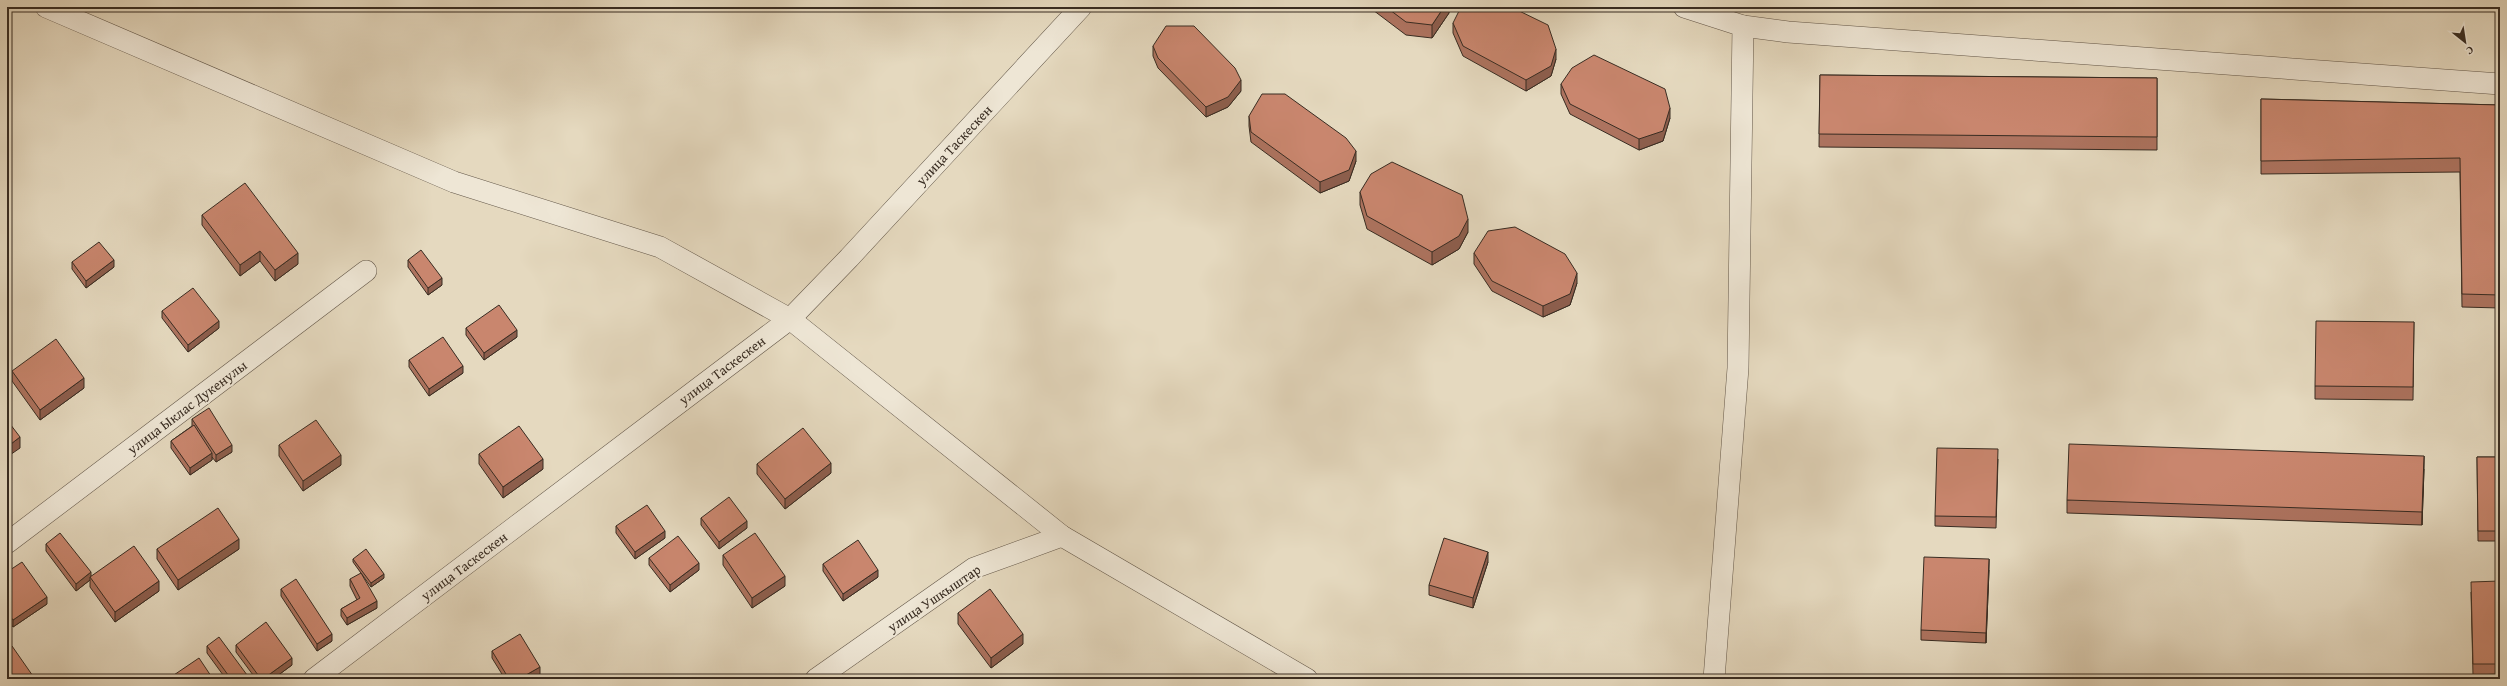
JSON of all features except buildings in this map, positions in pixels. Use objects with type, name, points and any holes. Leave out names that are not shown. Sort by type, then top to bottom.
[{"type":"street","points":[[46,7],[454,182],[660,247],[790,319],[1062,536],[1307,679]]},
{"type":"street","name":"улица Таскескен","points":[[314,679],[790,319],[849,258],[1081,7]]},
{"type":"street","points":[[1684,7],[1743,26],[1788,32],[2500,84]]},
{"type":"street","points":[[1714,679],[1738,368],[1743,26]]},
{"type":"street","name":"улица Ыклас Дукенулы","points":[[7,543],[366,272]]},
{"type":"street","name":"улица Ушкыштар","points":[[816,679],[974,568],[1062,536]]}]
